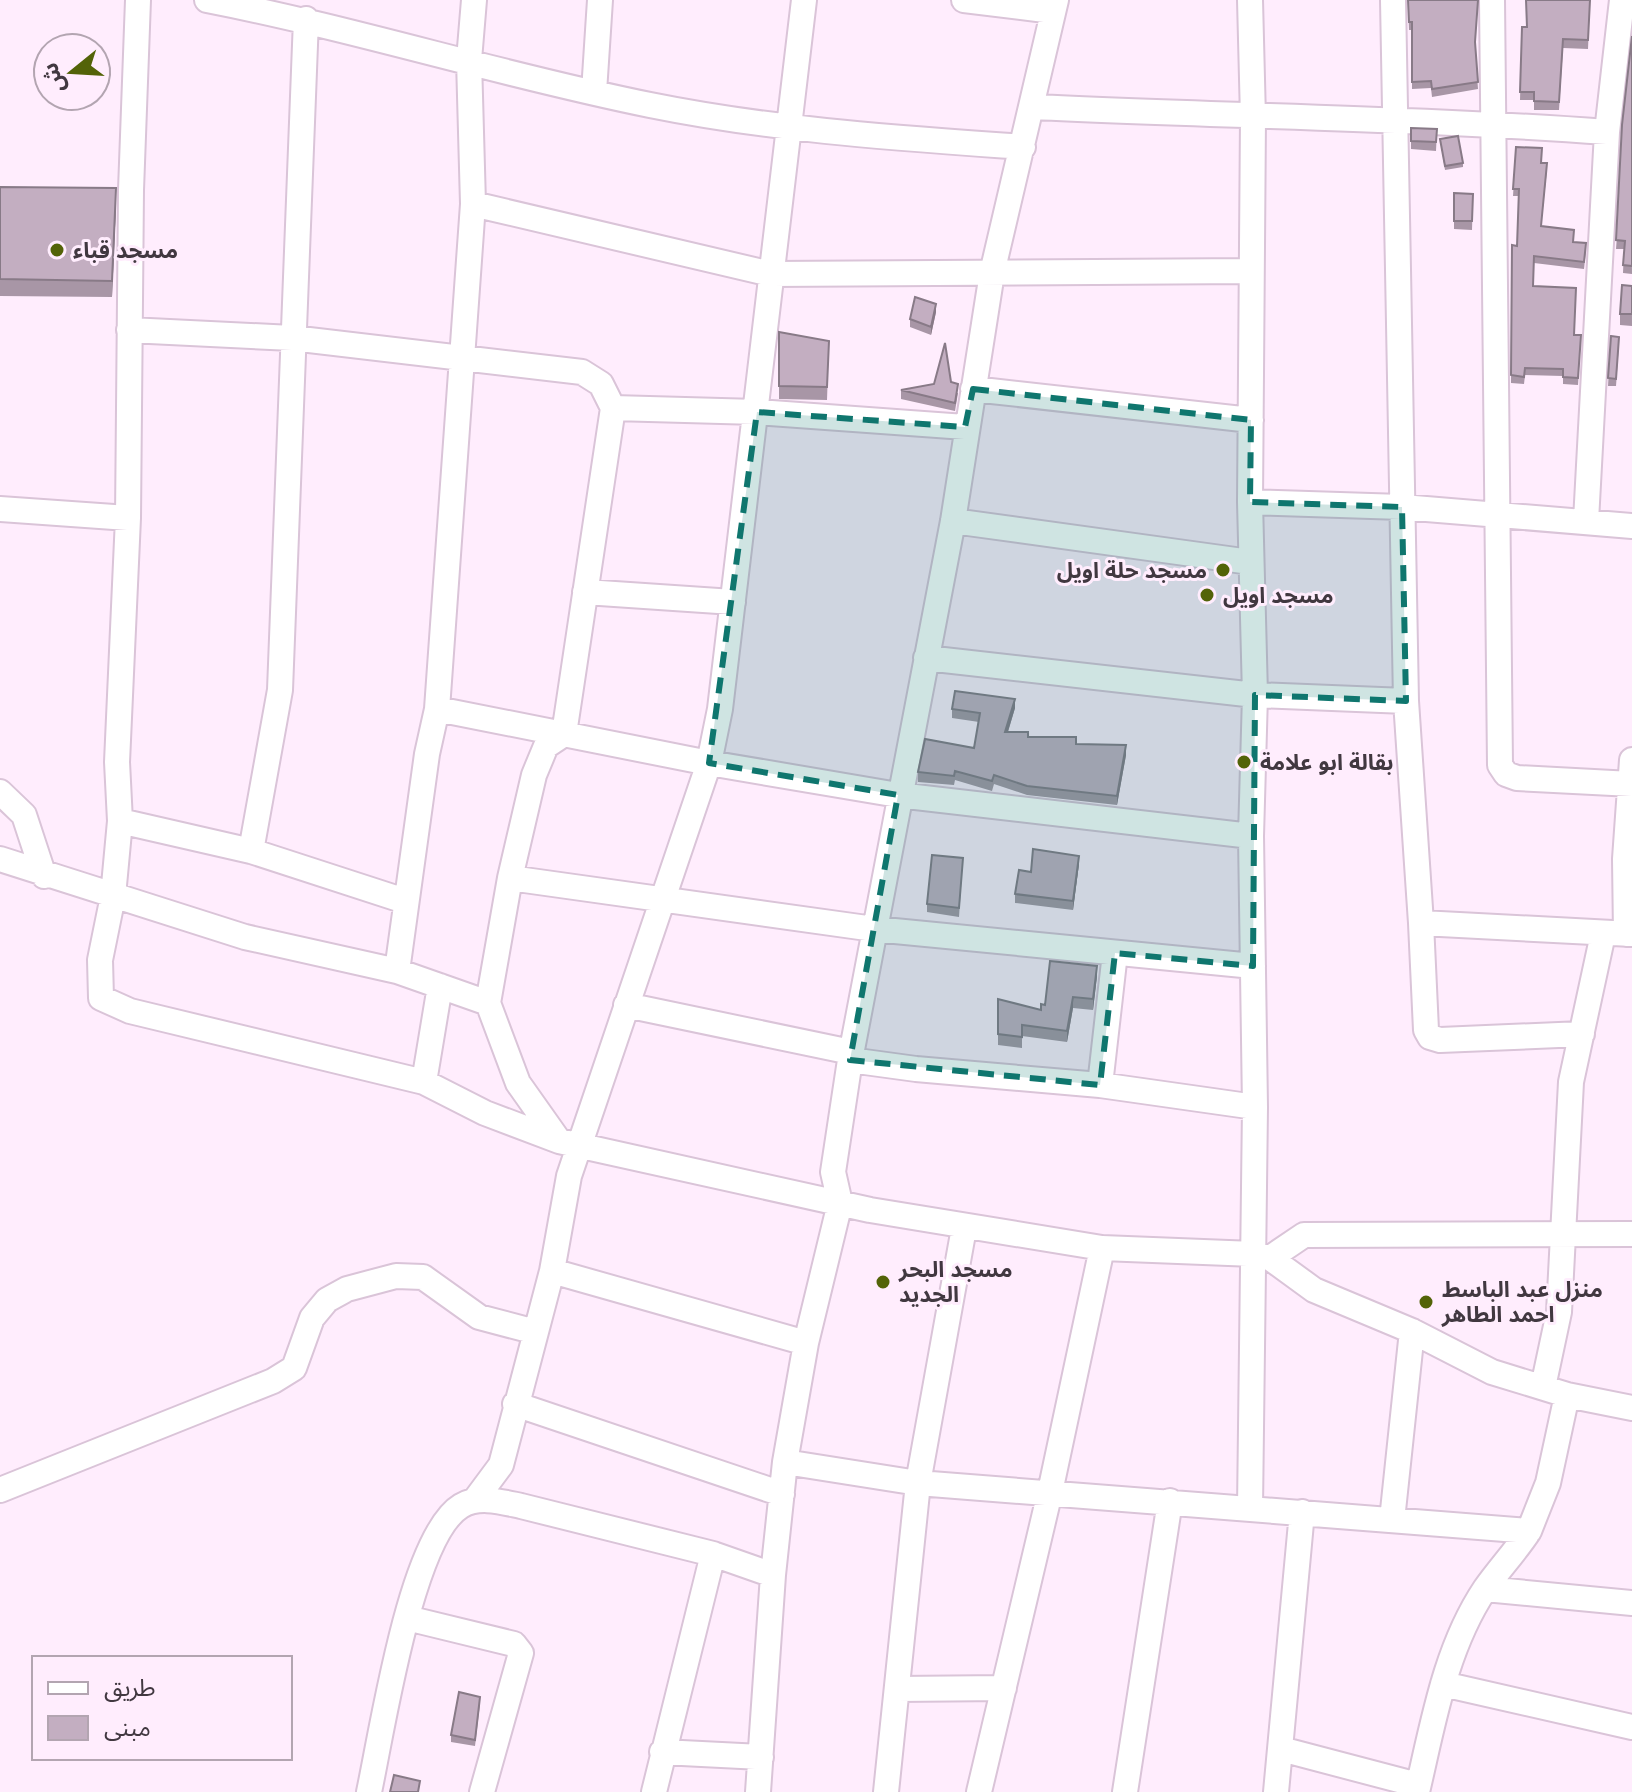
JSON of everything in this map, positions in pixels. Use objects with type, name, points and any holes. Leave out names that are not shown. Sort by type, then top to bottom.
[{"type":"street","points":[[138,0],[131,190],[128,518],[117,762],[120,821],[113,896],[100,960],[101,998],[107,1003],[424,1082],[485,1113],[569,1142],[964,1228],[1102,1248],[1262,1256],[1304,1235],[1632,1234]]},
{"type":"street","points":[[207,0],[306,19],[650,105],[806,132],[1023,147]]},
{"type":"street","points":[[397,971],[427,754],[437,709],[473,204],[469,60],[474,0]]},
{"type":"street","points":[[594,92],[600,0]]},
{"type":"street","points":[[369,1792],[407,1618],[441,1524],[461,1506],[475,1500],[501,1465],[552,1271],[569,1142],[626,1005],[709,763],[720,709],[757,412],[787,127],[804,0]]},
{"type":"street","points":[[758,1792],[773,1575],[785,1462],[806,1343],[840,1203],[833,1172],[850,1056],[953,521],[965,427],[992,273],[1055,6],[964,0]]},
{"type":"street","points":[[1250,0],[1253,118],[1250,562],[1255,695],[1251,836],[1255,1107],[1262,1256],[1250,1508]]},
{"type":"street","points":[[1393,0],[1406,701],[1426,1030],[1430,1037],[1440,1040],[1582,1034]]},
{"type":"street","points":[[1492,0],[1500,765],[1506,774],[1517,778],[1631,776],[1620,934],[1582,1034],[1571,1082],[1566,1129],[1565,1232],[1559,1312],[1543,1387]]},
{"type":"street","points":[[1586,521],[1607,132],[1622,0]]},
{"type":"street","points":[[251,851],[280,690],[306,19]]},
{"type":"street","points":[[1033,107],[1253,118],[1492,123],[1607,132]]},
{"type":"street","points":[[102,190],[131,190]]},
{"type":"street","points":[[473,204],[771,274],[1251,271]]},
{"type":"street","points":[[129,330],[292,338],[582,372],[601,384],[613,408],[564,734],[546,746],[534,775],[510,878],[488,1003],[518,1083],[569,1142]]},
{"type":"street","points":[[973,389],[1251,420]]},
{"type":"street","points":[[613,408],[757,412],[965,427]]},
{"type":"street","points":[[1250,502],[1402,507],[1632,526]]},
{"type":"street","points":[[0,509],[128,518]]},
{"type":"street","points":[[953,521],[1250,562]]},
{"type":"street","points":[[585,592],[733,602]]},
{"type":"street","points":[[926,658],[1255,695],[1406,701]]},
{"type":"street","points":[[437,709],[709,763],[898,795],[1251,836]]},
{"type":"street","points":[[0,792],[24,815],[44,876]]},
{"type":"street","points":[[120,821],[251,851],[405,901]]},
{"type":"street","points":[[0,859],[44,876],[245,937],[397,971],[488,1003]]},
{"type":"street","points":[[510,878],[874,929],[1253,966]]},
{"type":"street","points":[[1421,923],[1620,934]]},
{"type":"street","points":[[1100,1085],[1115,953]]},
{"type":"street","points":[[424,1082],[440,986]]},
{"type":"street","points":[[626,1005],[916,1069],[1100,1085],[1255,1107]]},
{"type":"street","points":[[886,1792],[918,1483],[964,1228]]},
{"type":"street","points":[[979,1792],[1050,1492],[1102,1248]]},
{"type":"street","points":[[1262,1256],[1314,1290],[1412,1331],[1492,1372],[1567,1395],[1632,1408]]},
{"type":"street","points":[[552,1271],[806,1343]]},
{"type":"street","points":[[0,1490],[273,1381],[294,1368],[312,1318],[327,1300],[347,1289],[396,1276],[423,1277],[479,1317],[536,1332]]},
{"type":"street","points":[[1392,1520],[1412,1331]]},
{"type":"street","points":[[1281,1749],[1418,1789],[1443,1684],[1485,1589],[1529,1531],[1548,1483],[1567,1395]]},
{"type":"street","points":[[515,1404],[782,1494]]},
{"type":"street","points":[[785,1462],[918,1483],[1529,1531]]},
{"type":"street","points":[[475,1500],[521,1506],[713,1554],[773,1575]]},
{"type":"street","points":[[1125,1792],[1170,1501]]},
{"type":"street","points":[[1276,1792],[1302,1512]]},
{"type":"street","points":[[654,1792],[713,1554]]},
{"type":"street","points":[[1485,1589],[1632,1603]]},
{"type":"street","points":[[407,1618],[514,1644],[521,1653],[482,1792]]},
{"type":"street","points":[[1443,1684],[1632,1727]]},
{"type":"street","points":[[897,1689],[1004,1688]]},
{"type":"street","points":[[662,1752],[761,1757]]},
{"type":"highlighted area","points":[[973,389],[1251,420],[1250,502],[1402,507],[1406,701],[1255,695],[1253,966],[1115,953],[1100,1085],[850,1060],[898,795],[709,763],[757,412],[965,427]]},
{"type":"building","points":[[1408,0],[1478,0],[1475,42],[1478,82],[1432,89],[1431,81],[1412,82],[1412,22],[1409,22]]},
{"type":"building","points":[[1526,0],[1590,0],[1588,40],[1563,39],[1559,102],[1534,101],[1534,92],[1520,92],[1522,27],[1527,27]]},
{"type":"building","points":[[1632,36],[1632,266],[1623,265],[1625,241],[1616,240],[1622,125]]},
{"type":"building","points":[[1411,128],[1437,129],[1436,142],[1411,141]]},
{"type":"building","points":[[1458,136],[1463,163],[1445,166],[1440,139]]},
{"type":"building","points":[[1516,147],[1542,148],[1541,163],[1547,163],[1541,226],[1574,230],[1573,242],[1586,243],[1584,262],[1534,256],[1533,286],[1576,288],[1574,335],[1581,335],[1578,378],[1563,377],[1563,369],[1525,368],[1524,377],[1511,375],[1512,245],[1517,246],[1519,189],[1513,189]]},
{"type":"building","name":"مسجد قباء","points":[[0,187],[116,188],[112,281],[0,279]]},
{"type":"building","points":[[1454,193],[1473,194],[1472,221],[1454,221]]},
{"type":"building","points":[[1622,285],[1632,286],[1632,314],[1620,314]]},
{"type":"building","points":[[915,297],[936,304],[931,327],[910,319]]},
{"type":"building","points":[[779,332],[829,341],[827,387],[779,386]]},
{"type":"building","points":[[1611,336],[1619,337],[1616,379],[1608,378]]},
{"type":"building","points":[[945,343],[951,382],[958,384],[955,403],[901,390],[934,384]]},
{"type":"building","points":[[955,691],[1015,699],[1005,732],[1028,732],[1028,737],[1076,737],[1076,744],[1126,745],[1117,796],[1027,786],[994,775],[992,781],[955,771],[954,776],[918,772],[925,739],[974,748],[980,713],[952,709]]},
{"type":"building","points":[[1033,849],[1079,856],[1073,901],[1015,894],[1019,870],[1031,872]]},
{"type":"building","points":[[932,855],[963,858],[959,908],[927,904]]},
{"type":"building","points":[[1050,961],[1097,966],[1093,999],[1073,997],[1067,1031],[1022,1025],[1022,1037],[998,1034],[998,999],[1041,1010],[1041,1004],[1045,1005]]},
{"type":"building","points":[[459,1692],[480,1697],[475,1740],[451,1735]]},
{"type":"building","points":[[394,1775],[420,1781],[418,1792],[390,1792]]},
{"type":"place","name":"مسجد قباء","points":[[57,250]]},
{"type":"place","name":"مسجد حلة اويل","points":[[1223,570]]},
{"type":"place","name":"مسجد اويل","points":[[1207,595]]},
{"type":"place","name":"بقالة ابو علامة","points":[[1244,762]]},
{"type":"place","name":"مسجد البحر الجديد","points":[[883,1282]]},
{"type":"place","name":"منزل عبد الباسط احمد الطاهر","points":[[1426,1302]]}]
